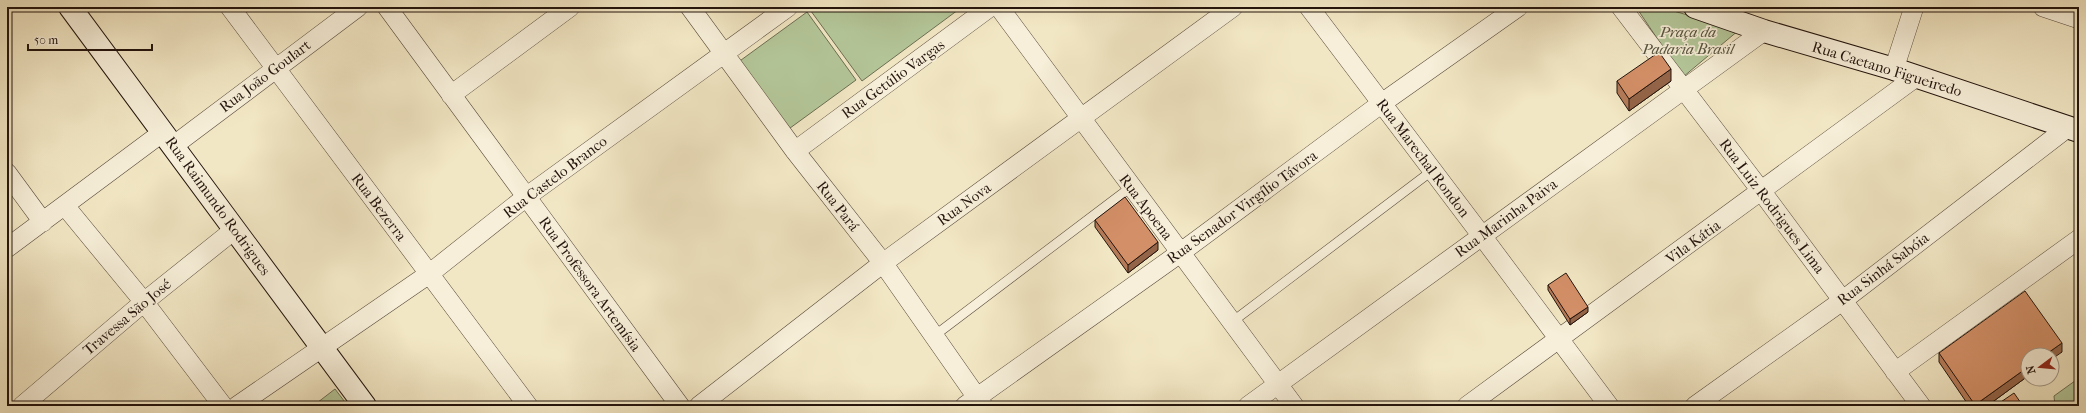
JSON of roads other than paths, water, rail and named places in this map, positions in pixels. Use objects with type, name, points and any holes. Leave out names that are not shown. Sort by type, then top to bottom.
[{"type":"main road","name":"Rua Raimundo Rodrigues","points":[[70,7],[365,406]]},
{"type":"main road","name":"Rua Caetano Figueiredo","points":[[1696,7],[1764,31],[1894,69],[2073,130]]},
{"type":"street","name":"Rua Bezerra","points":[[230,7],[528,406]]},
{"type":"street","name":"Rua João Goulart","points":[[7,248],[65,206],[276,68],[358,7]]},
{"type":"street","name":"Rua Professora Artemísia","points":[[387,7],[680,406]]},
{"type":"street","points":[[451,96],[570,7]]},
{"type":"street","name":"Rua Pará","points":[[690,7],[795,151],[883,263],[934,336],[975,403]]},
{"type":"street","name":"Rua Castelo Branco","points":[[237,406],[429,274],[526,197],[788,7]]},
{"type":"street","name":"Rua Getúlio Vargas","points":[[795,151],[990,7]]},
{"type":"street","name":"Rua Apoena","points":[[999,7],[1081,120],[1294,406]]},
{"type":"street","name":"Rua Nova","points":[[698,406],[883,263],[1081,120],[1233,7]]},
{"type":"street","name":"Rua Marechal Rondon","points":[[1309,7],[1433,170],[1608,406]]},
{"type":"street","name":"Rua Senador Virgílio Távora","points":[[975,403],[1382,104],[1518,7]]},
{"type":"street","name":"Rua Luiz Rodrigues Lima","points":[[1621,7],[1762,192],[1918,405]]},
{"type":"street","points":[[1894,69],[1914,7]]},
{"type":"street","points":[[2043,7],[2079,19]]},
{"type":"street","name":"Rua Marinha Paiva","points":[[1248,406],[1764,31]]},
{"type":"street","name":"Vila Kátia","points":[[1468,406],[1762,192],[1916,77]]},
{"type":"street","name":"Rua Sinhá Sabóia","points":[[1695,406],[1842,301],[2073,130]]},
{"type":"street","points":[[7,173],[43,222]]},
{"type":"street","points":[[65,206],[144,302],[223,406]]},
{"type":"street","name":"Travessa São José","points":[[22,406],[144,302],[234,230]]},
{"type":"street","points":[[1895,372],[2079,239]]},
{"type":"lane","points":[[1232,322],[1433,170]]},
{"type":"lane","points":[[934,336],[1131,187]]},
{"type":"park label","name":"Praça da Padaria Brasil","points":[[1688,40]]}]
